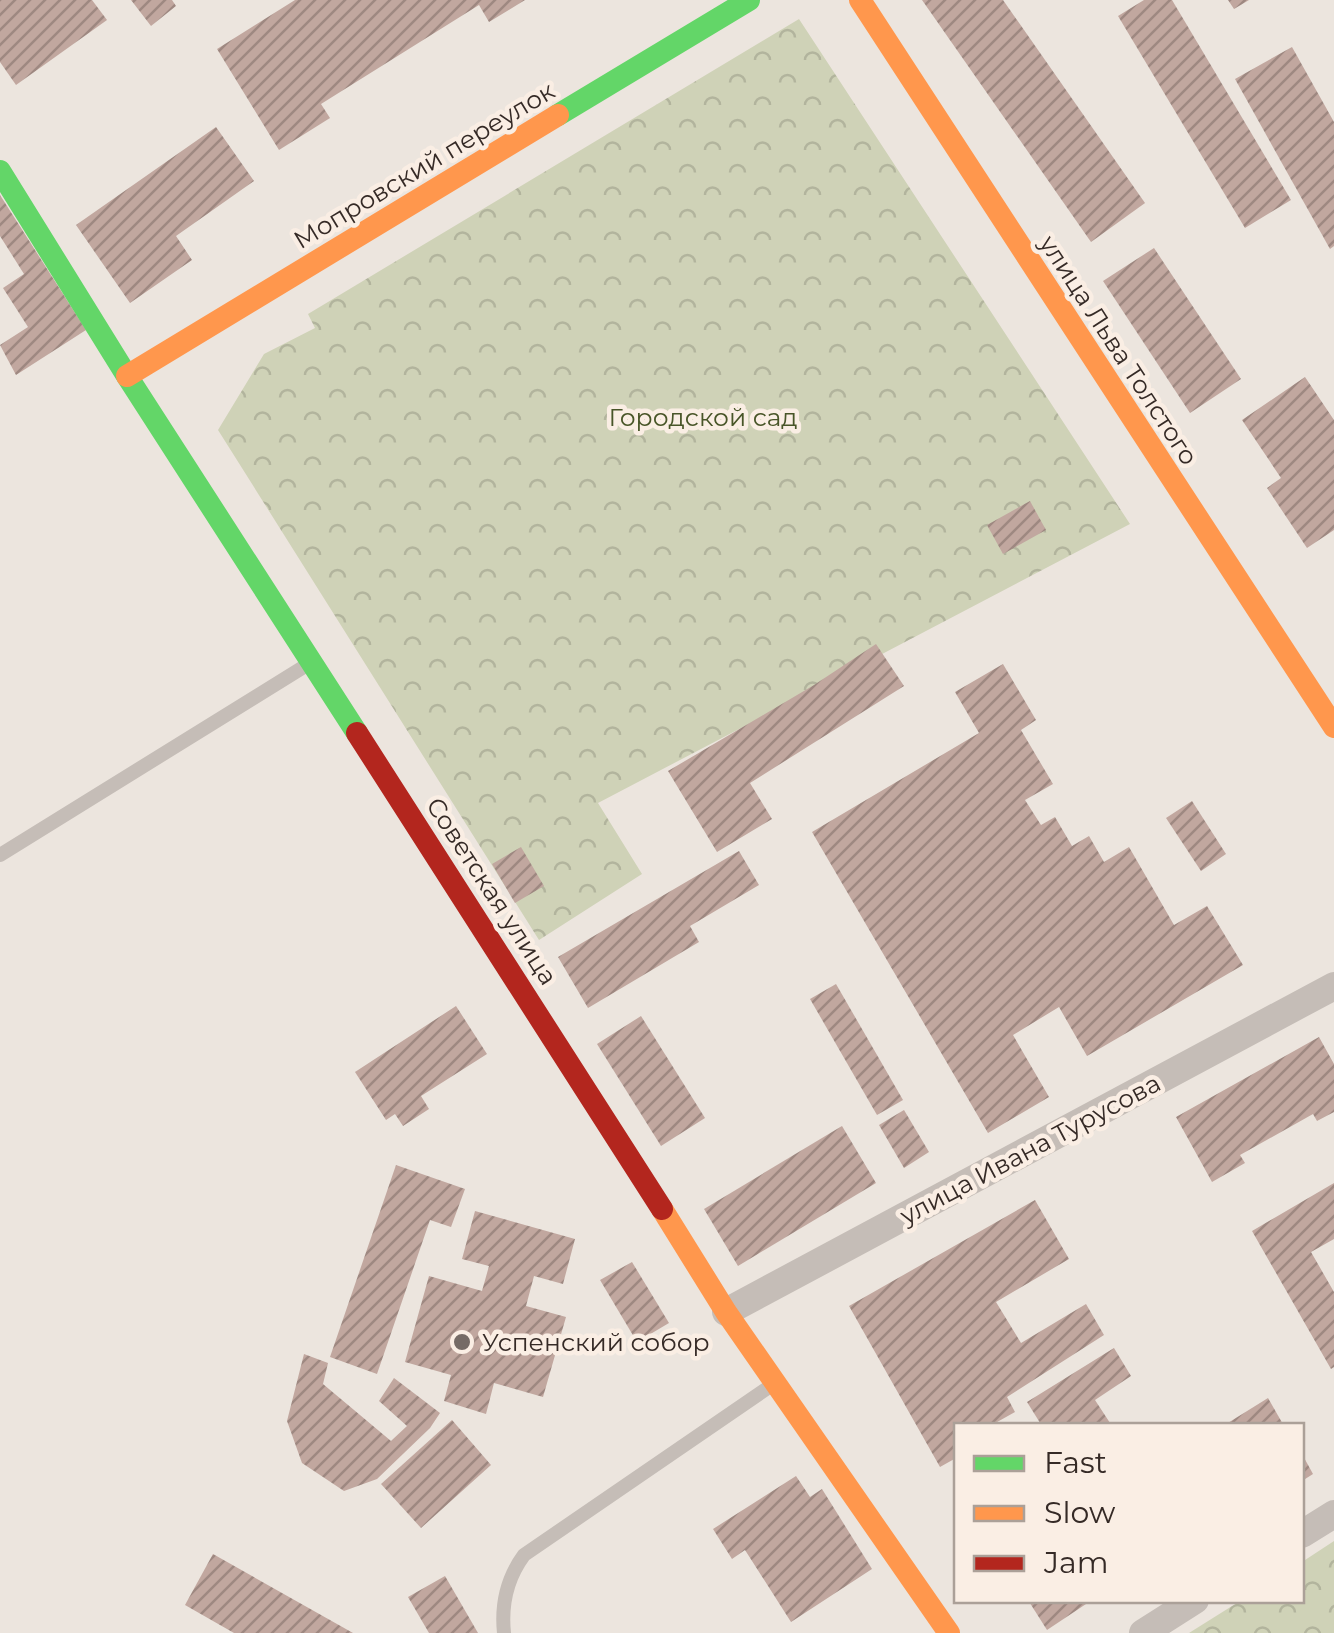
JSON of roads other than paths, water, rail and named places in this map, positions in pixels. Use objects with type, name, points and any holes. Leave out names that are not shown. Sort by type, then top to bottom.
[{"type":"street","name":"Мопровский переулок","points":[[127,376],[749,0]]},
{"type":"street","name":"улица Льва Толстого","points":[[860,0],[1334,728]]},
{"type":"street","name":"Советская улица","points":[[0,170],[127,376],[553,1036],[726,1312],[949,1633]]},
{"type":"street","name":"улица Ивана Турусова","points":[[726,1312],[1334,986]]},
{"type":"street","points":[[1304,1533],[1334,1514]]},
{"type":"street","points":[[1142,1633],[1190,1603]]},
{"type":"lane","points":[[0,855],[312,662]]},
{"type":"lane","points":[[504,1633],[506,1591],[512,1571],[524,1555],[775,1383]]},
{"type":"place","name":"Успенский собор","points":[[462,1342]]},
{"type":"park label","name":"Городской сад","points":[[703,417]]}]
